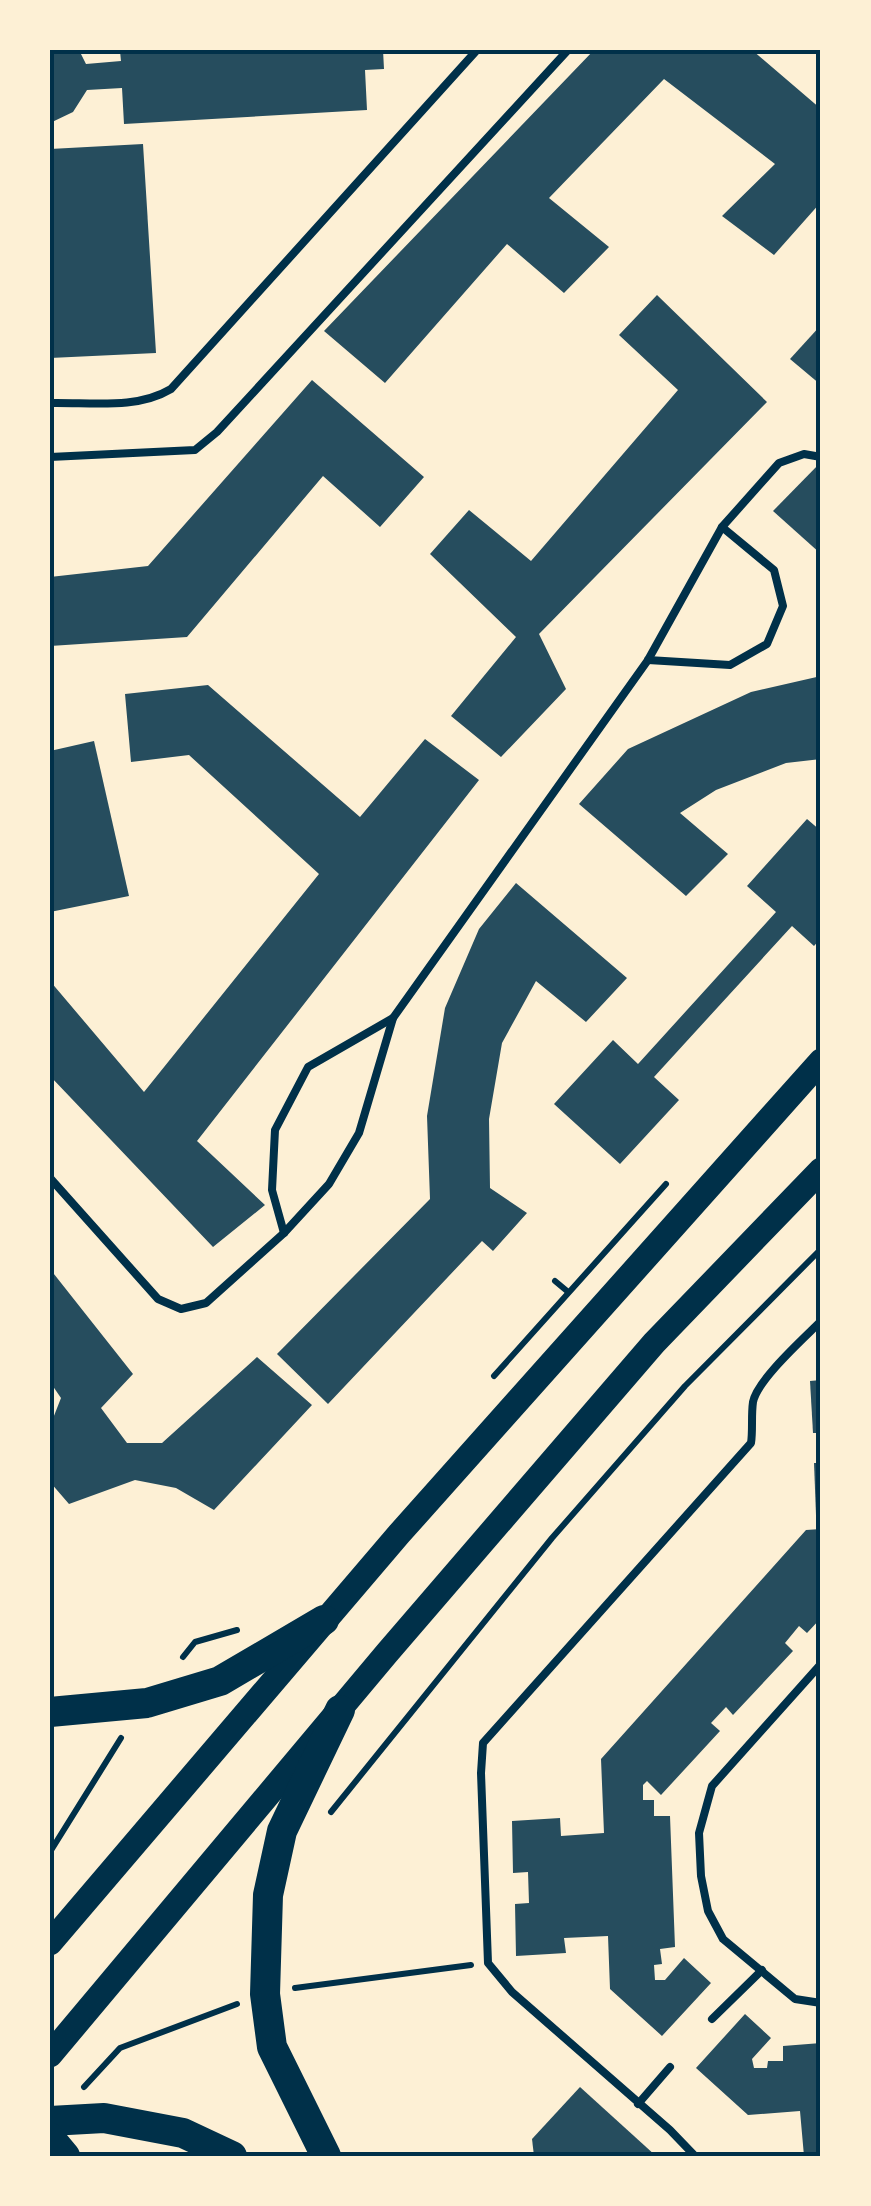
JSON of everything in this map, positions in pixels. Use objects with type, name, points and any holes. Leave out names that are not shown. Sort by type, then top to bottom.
[{"type":"highway","points":[[50,1712],[147,1703],[220,1681],[324,1620]]},
{"type":"highway","points":[[326,2156],[272,2047],[268,1895],[282,1831],[340,1710]]},
{"type":"highway","points":[[65,2156],[51,2126],[104,2118],[183,2133],[232,2156]]},
{"type":"main road","points":[[50,1943],[324,1620],[821,1061]]},
{"type":"main road","points":[[50,2056],[654,1343],[821,1170]]},
{"type":"lane","points":[[50,402],[138,402],[157,397],[170,388],[477,50]]},
{"type":"lane","points":[[50,458],[196,450],[217,432],[568,50]]},
{"type":"lane","points":[[50,1178],[158,1299],[181,1309],[206,1303],[284,1233],[330,1184],[359,1133],[393,1018],[648,660],[722,527],[780,463],[804,454],[821,458]]},
{"type":"lane","points":[[648,660],[730,666],[767,644],[783,606],[774,570],[722,527]]},
{"type":"lane","points":[[284,1233],[272,1190],[275,1130],[308,1066],[393,1018]]},
{"type":"lane","points":[[694,2156],[512,1992],[488,1963],[480,1773],[483,1743],[751,1443],[753,1400],[764,1382],[821,1321]]},
{"type":"lane","points":[[821,1664],[712,1786],[699,1833],[700,1876],[708,1911],[723,1939],[795,1999],[821,2002]]},
{"type":"lane","points":[[712,2019],[762,1970]]},
{"type":"lane","points":[[638,2104],[670,2066]]},
{"type":"path","points":[[490,1381],[672,1178]]},
{"type":"path","points":[[321,1824],[552,1538],[685,1386],[821,1248]]},
{"type":"path","points":[[554,1280],[567,1291]]},
{"type":"path","points":[[183,1658],[195,1642],[239,1629]]},
{"type":"path","points":[[50,1852],[102,1763],[147,1703]]},
{"type":"path","points":[[51,2126],[120,2048],[273,1992],[488,1963]]},
{"type":"building","points":[[50,50],[79,50],[86,64],[121,61],[120,51],[383,50],[384,69],[365,70],[367,110],[124,124],[122,88],[87,90],[73,112],[50,123]]},
{"type":"building","points":[[594,50],[752,50],[821,109],[821,202],[774,255],[722,216],[775,164],[664,79],[549,198],[609,247],[564,293],[507,244],[385,383],[324,331]]},
{"type":"building","points":[[143,144],[156,353],[50,358],[50,149]]},
{"type":"building","points":[[657,295],[767,402],[539,634],[566,689],[501,757],[451,716],[516,637],[430,554],[469,510],[531,561],[678,390],[619,335]]},
{"type":"building","points":[[821,325],[821,385],[790,359]]},
{"type":"building","points":[[312,380],[424,477],[380,527],[323,476],[187,637],[50,646],[50,577],[148,566]]},
{"type":"building","points":[[821,462],[821,554],[773,511]]},
{"type":"building","points":[[821,676],[821,759],[786,763],[716,790],[680,813],[728,854],[686,896],[579,804],[628,749],[751,692]]},
{"type":"building","points":[[208,685],[360,817],[425,739],[479,780],[197,1141],[265,1205],[213,1247],[50,1076],[50,981],[144,1092],[319,874],[189,755],[131,762],[125,694]]},
{"type":"building","points":[[94,741],[129,896],[50,912],[50,751]]},
{"type":"building","points":[[807,819],[821,831],[821,938],[814,946],[792,926],[654,1077],[679,1100],[620,1164],[554,1104],[613,1040],[638,1064],[776,912],[747,886]]},
{"type":"building","points":[[516,883],[627,978],[586,1022],[536,981],[502,1043],[489,1119],[490,1188],[527,1213],[493,1251],[482,1241],[328,1404],[277,1354],[430,1199],[427,1116],[445,1008],[479,929]]},
{"type":"building","points":[[50,1269],[133,1374],[101,1408],[127,1443],[162,1443],[257,1357],[312,1405],[214,1510],[176,1488],[135,1480],[69,1504],[50,1482],[50,1426],[61,1398],[50,1382]]},
{"type":"building","points":[[821,1380],[821,1433],[813,1433],[810,1381]]},
{"type":"building","points":[[814,1463],[821,1463],[821,1515],[816,1515]]},
{"type":"building","points":[[821,1529],[821,1618],[807,1633],[799,1626],[785,1643],[793,1651],[733,1715],[726,1707],[711,1723],[720,1731],[661,1795],[647,1781],[643,1785],[643,1800],[654,1800],[654,1816],[670,1816],[675,1947],[660,1949],[662,1964],[654,1965],[655,1980],[665,1980],[684,1958],[711,1983],[662,2036],[610,1989],[608,1936],[564,1938],[566,1953],[516,1956],[515,1904],[529,1903],[528,1872],[513,1873],[512,1821],[560,1818],[561,1836],[604,1833],[601,1759],[806,1530]]},
{"type":"building","points":[[745,2014],[771,2038],[752,2059],[754,2068],[767,2068],[768,2061],[783,2061],[783,2046],[821,2043],[821,2156],[804,2156],[800,2111],[748,2115],[696,2068]]},
{"type":"building","points":[[580,2087],[656,2156],[534,2156],[532,2139]]}]
